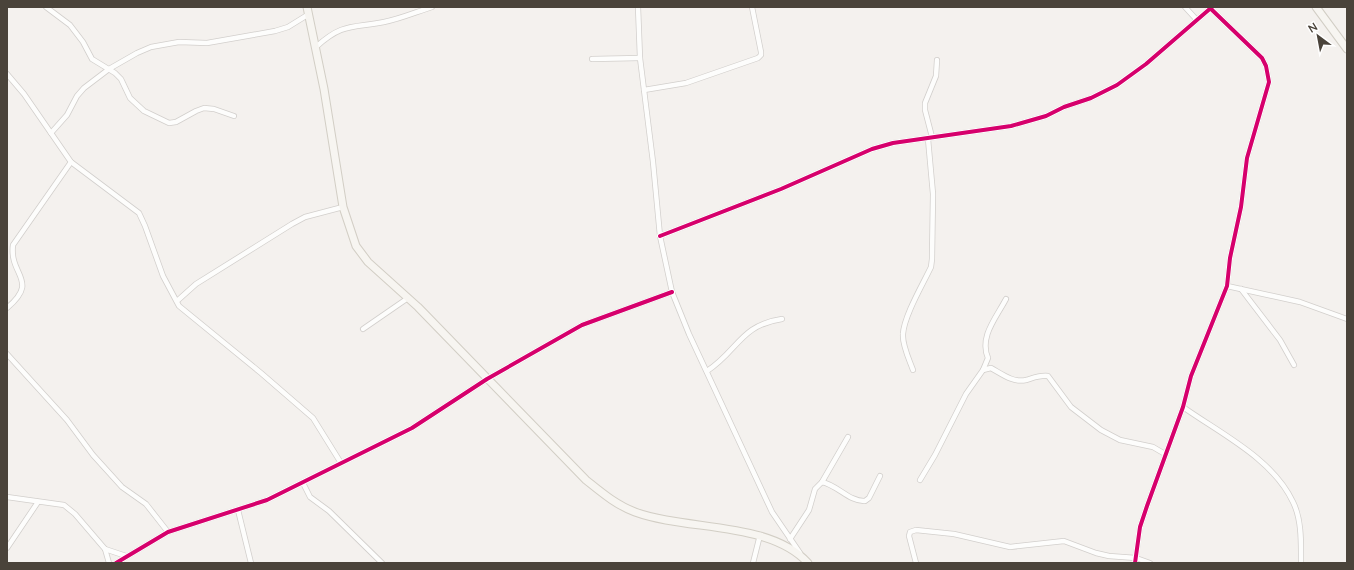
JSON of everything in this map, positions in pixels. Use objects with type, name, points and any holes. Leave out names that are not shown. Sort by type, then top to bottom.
[{"type":"main road","points":[[1316,7],[1347,49]]},
{"type":"main road","points":[[308,10],[316,47],[343,207],[356,246],[368,262],[408,298],[586,480],[608,498],[633,512],[662,520],[760,535],[784,544],[802,556],[808,563]]},
{"type":"street","points":[[46,7],[70,25],[83,42],[92,58],[121,79],[130,98],[136,105],[160,120],[169,123],[176,122],[204,108],[214,109],[234,116]]},
{"type":"street","points":[[316,47],[336,31],[346,27],[385,22],[432,7]]},
{"type":"street","points":[[638,7],[640,58],[654,162],[660,236],[672,292],[689,334],[772,512],[802,556]]},
{"type":"street","points":[[644,90],[686,83],[758,58],[761,55],[761,52],[752,7]]},
{"type":"street","points":[[1185,7],[1196,19]]},
{"type":"street","points":[[660,236],[780,189],[872,149],[894,143],[1011,126],[1046,116],[1064,107],[1091,98],[1117,85],[1140,68],[1196,19],[1211,8],[1262,58],[1269,74],[1269,82],[1247,158],[1241,207],[1230,258],[1227,286],[1191,376],[1183,407],[1140,527],[1135,561]]},
{"type":"street","points":[[51,133],[67,116],[77,96],[84,88],[109,69],[137,53],[151,47],[179,42],[207,44],[262,34],[288,27],[308,10]]},
{"type":"street","points":[[592,58],[640,58]]},
{"type":"street","points":[[913,370],[904,345],[903,334],[906,320],[931,267],[932,259],[933,194],[930,138],[925,103],[936,76],[937,60]]},
{"type":"street","points":[[7,74],[14,80],[71,162],[139,213],[163,276],[181,308],[234,350],[313,418],[341,463]]},
{"type":"street","points":[[7,308],[21,294],[23,286],[22,278],[12,256],[13,245],[71,162]]},
{"type":"street","points":[[177,300],[196,284],[292,224],[305,217],[343,207]]},
{"type":"street","points":[[1227,286],[1300,302],[1347,319]]},
{"type":"street","points":[[1241,289],[1280,340],[1294,364]]},
{"type":"street","points":[[116,563],[168,532],[266,500],[303,483],[412,428],[487,379],[582,325],[672,292]]},
{"type":"street","points":[[363,330],[408,298]]},
{"type":"street","points":[[920,480],[935,455],[966,394],[983,370],[988,358],[984,349],[985,337],[1006,299]]},
{"type":"street","points":[[707,371],[717,364],[749,331],[757,325],[782,319]]},
{"type":"street","points":[[7,354],[67,420],[93,455],[122,487],[146,504],[168,532]]},
{"type":"street","points":[[983,370],[991,368],[1010,379],[1017,381],[1043,375],[1048,376],[1071,407],[1101,430],[1120,440],[1153,448],[1165,454]]},
{"type":"street","points":[[1183,407],[1245,448],[1268,468],[1280,483],[1294,503],[1297,513],[1301,563]]},
{"type":"street","points":[[790,539],[809,510],[818,484],[822,482],[848,437]]},
{"type":"street","points":[[822,482],[862,501],[865,501],[869,498],[880,476]]},
{"type":"street","points":[[303,483],[310,498],[329,511],[382,563]]},
{"type":"street","points":[[7,497],[64,505],[75,514],[105,549],[109,563]]},
{"type":"street","points":[[7,548],[38,502]]},
{"type":"street","points":[[238,510],[251,563]]},
{"type":"street","points":[[916,563],[909,536],[910,532],[916,530],[954,534],[1010,547],[1064,541],[1096,553],[1150,563]]},
{"type":"street","points":[[753,563],[760,535]]},
{"type":"street","points":[[105,549],[126,556]]},
{"type":"cycle path","points":[[660,236],[781,189],[872,149],[893,143],[1011,126],[1046,116],[1064,107],[1091,98],[1117,85],[1146,64],[1212,7]]},
{"type":"cycle path","points":[[1135,563],[1140,527],[1183,407],[1191,376],[1227,286],[1230,258],[1241,207],[1247,158],[1269,82],[1266,66],[1262,58],[1210,8]]},
{"type":"cycle path","points":[[116,563],[168,532],[267,500],[412,428],[487,379],[582,325],[672,292]]}]
